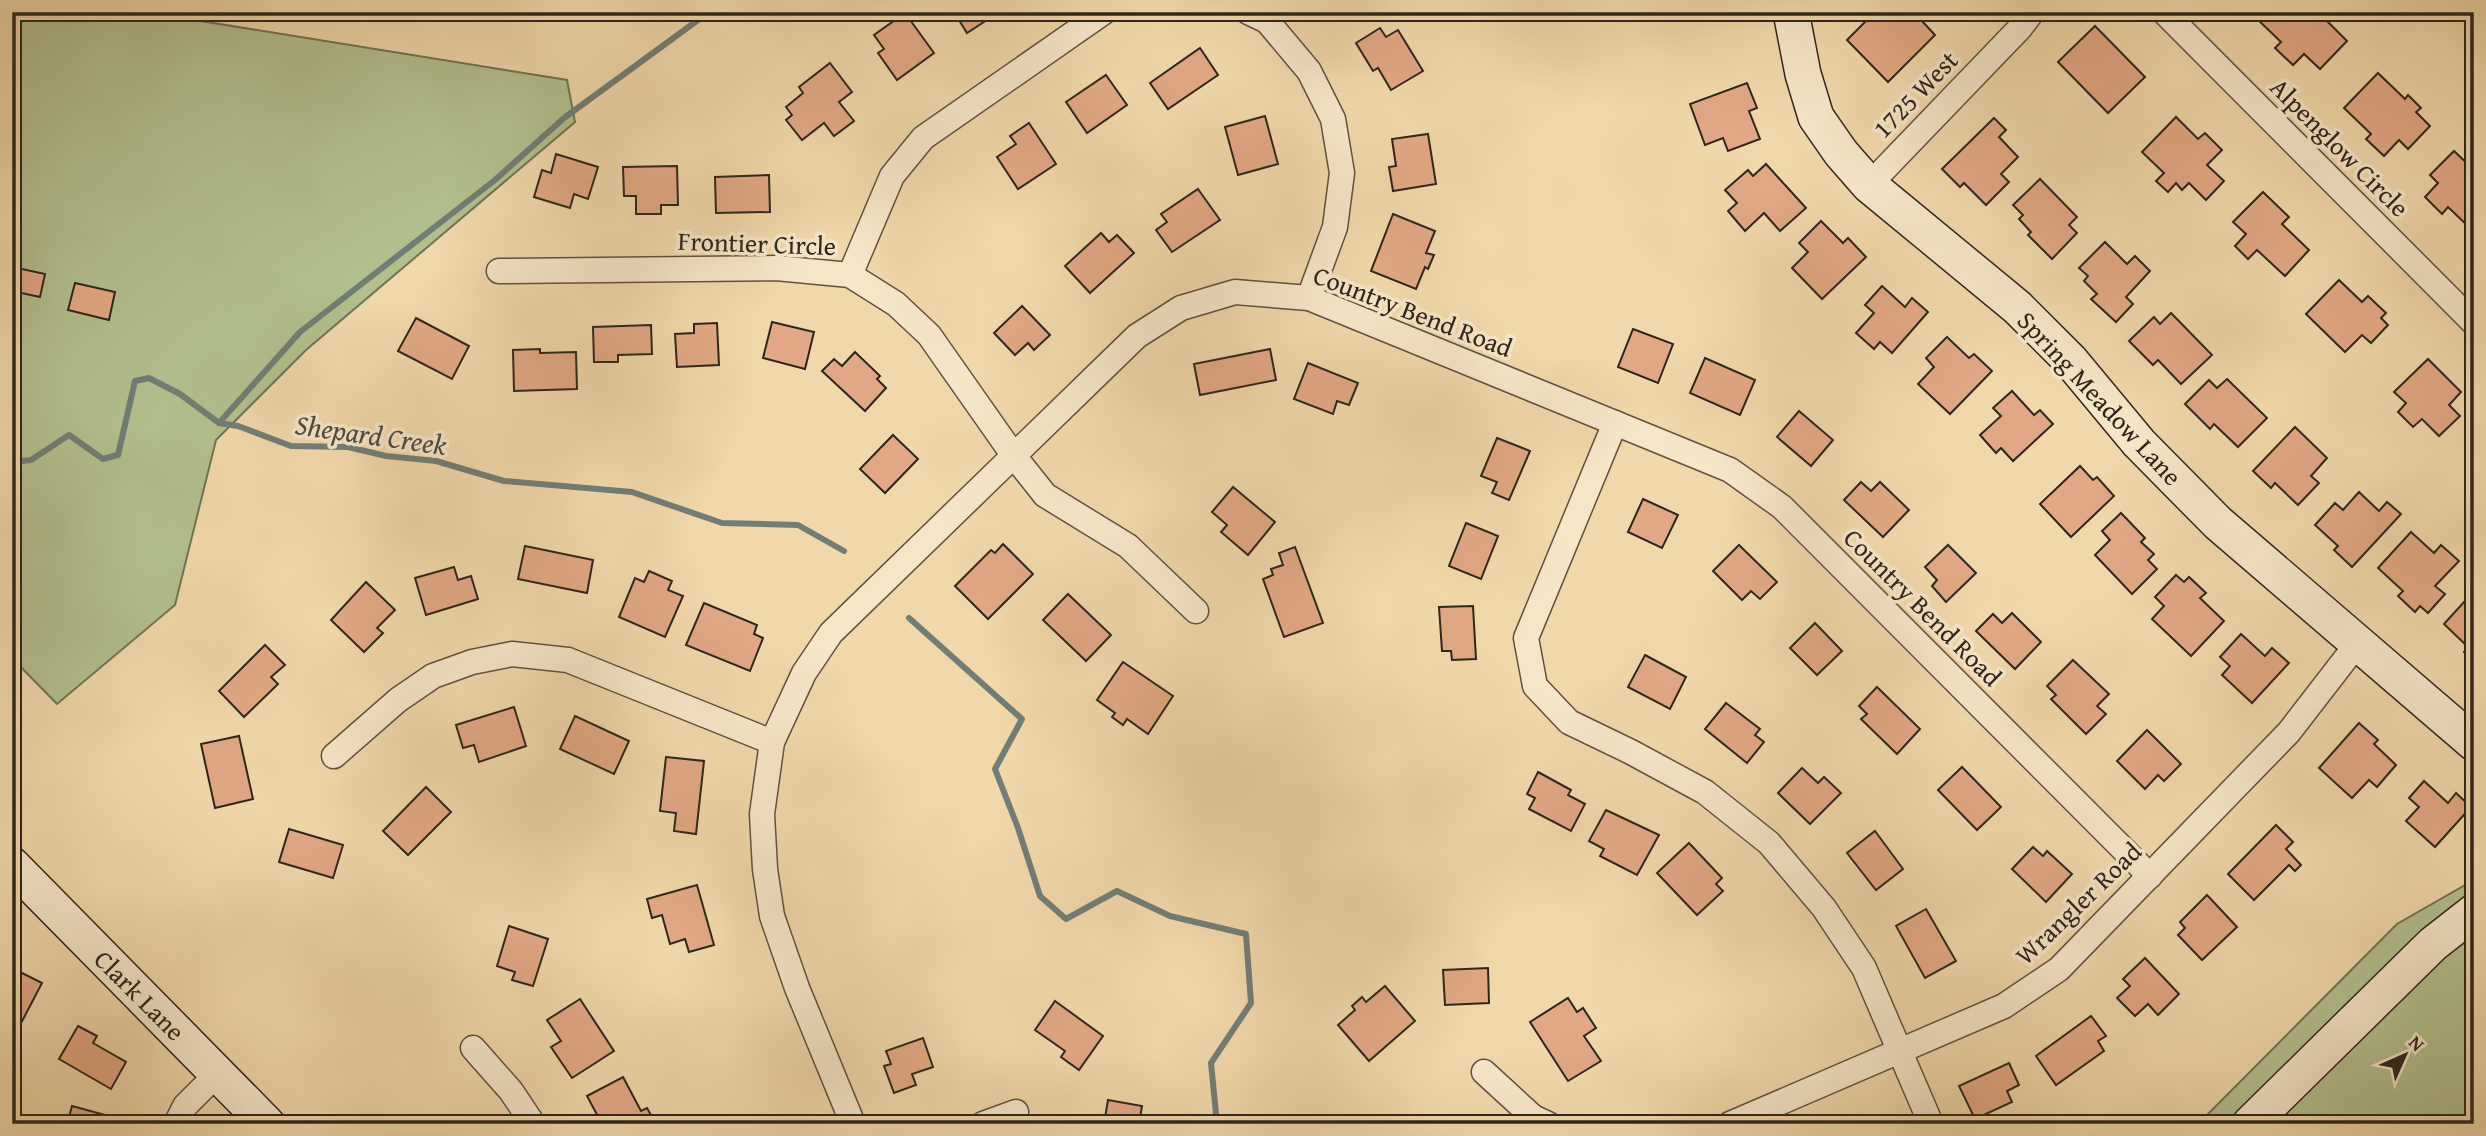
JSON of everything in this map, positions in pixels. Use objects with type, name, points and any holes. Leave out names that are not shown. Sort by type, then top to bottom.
[{"type":"street","points":[[850,275],[892,176],[922,138],[1104,12]]},
{"type":"street","points":[[1248,12],[1267,21],[1309,71],[1333,119],[1342,173],[1335,227],[1309,298]]},
{"type":"street","name":"Spring Meadow Lane","points":[[1791,12],[1803,74],[1816,117],[1841,153],[1869,185],[2017,307],[2070,360],[2139,443],[2218,523],[2474,743]]},
{"type":"street","name":"1725 West","points":[[1869,185],[2020,28],[2032,12]]},
{"type":"street","name":"Alpenglow Circle","points":[[2164,12],[2474,323]]},
{"type":"street","name":"Frontier Circle","points":[[499,271],[776,268],[850,275],[896,304],[929,334],[1014,456],[1045,495],[1128,546],[1196,611]]},
{"type":"street","name":"Country Bend Road","points":[[853,1124],[797,988],[772,916],[765,869],[762,814],[772,742],[804,673],[831,633],[1137,336],[1181,308],[1235,292],[1309,298],[1730,470],[1782,508],[2150,876]]},
{"type":"street","points":[[1615,423],[1526,638],[1535,686],[1569,722],[1705,792],[1769,843],[1824,908],[1864,968],[1931,1124]]},
{"type":"street","name":"Wrangler Road","points":[[1730,1124],[2004,1006],[2059,969],[2289,732],[2357,644]]},
{"type":"street","points":[[334,756],[398,700],[433,676],[472,662],[512,654],[568,660],[772,742]]},
{"type":"street","name":"Clark Lane","points":[[14,869],[267,1124]]},
{"type":"street","points":[[2250,1124],[2415,961],[2474,912]]},
{"type":"street","points":[[473,1048],[511,1091],[533,1124]]},
{"type":"street","points":[[1484,1072],[1533,1116],[1548,1124]]},
{"type":"street","points":[[176,1124],[186,1106],[218,1074]]},
{"type":"street","points":[[983,1124],[1016,1112]]},
{"type":"green space","points":[[22,12],[145,12],[567,80],[575,122],[306,350],[216,440],[175,605],[57,704],[12,658],[12,56]]},
{"type":"green space","points":[[2474,880],[2474,1124],[2198,1124],[2397,924]]},
{"type":"building","points":[[954,12],[990,12],[987,14],[990,18],[967,33]]},
{"type":"building","points":[[1875,12],[1929,12],[1921,20],[1935,35],[1888,82],[1847,40]]},
{"type":"building","points":[[2257,12],[2318,12],[2347,41],[2320,69],[2304,54],[2293,65],[2275,48],[2281,42],[2254,16]]},
{"type":"building","points":[[905,13],[934,53],[897,80],[878,53],[884,49],[874,35]]},
{"type":"building","points":[[2095,26],[2145,77],[2108,113],[2058,62]]},
{"type":"building","points":[[1380,28],[1386,37],[1398,30],[1423,71],[1391,90],[1378,68],[1373,71],[1356,43]]},
{"type":"building","points":[[1200,48],[1218,75],[1168,109],[1150,83]]},
{"type":"building","points":[[830,63],[852,92],[839,102],[854,121],[834,136],[824,123],[802,140],[786,120],[792,115],[786,107],[803,93],[799,87]]},
{"type":"building","points":[[2378,73],[2405,99],[2408,95],[2421,108],[2416,112],[2430,126],[2408,149],[2399,140],[2384,156],[2366,139],[2371,134],[2344,108]]},
{"type":"building","points":[[1106,75],[1127,105],[1087,133],[1066,102]]},
{"type":"building","points":[[1747,83],[1757,108],[1749,111],[1760,139],[1728,151],[1723,138],[1705,145],[1690,104]]},
{"type":"building","points":[[1265,116],[1278,164],[1238,175],[1225,127]]},
{"type":"building","points":[[2176,117],[2198,139],[2205,133],[2222,150],[2207,165],[2224,181],[2206,200],[2189,183],[2182,190],[2176,183],[2168,192],[2156,181],[2164,173],[2142,152]]},
{"type":"building","points":[[1994,118],[2006,130],[1999,137],[2018,157],[2001,174],[2009,182],[1986,205],[1964,183],[1960,187],[1942,169]]},
{"type":"building","points":[[1029,123],[1056,164],[1018,189],[997,157],[1016,144],[1010,136]]},
{"type":"building","points":[[1428,134],[1436,184],[1393,191],[1389,167],[1396,166],[1392,139]]},
{"type":"building","points":[[2454,151],[2474,170],[2474,232],[2448,207],[2442,214],[2425,197],[2438,183],[2430,175]]},
{"type":"building","points":[[556,154],[598,167],[588,199],[574,194],[570,208],[534,197],[542,170],[551,173]]},
{"type":"building","points":[[1766,164],[1806,208],[1780,231],[1764,213],[1745,231],[1728,211],[1737,203],[1725,190],[1748,170],[1753,176]]},
{"type":"building","points":[[677,166],[678,205],[661,205],[661,214],[636,214],[636,196],[624,196],[623,167]]},
{"type":"building","points":[[769,175],[770,212],[716,213],[715,177]]},
{"type":"building","points":[[2040,179],[2077,217],[2069,225],[2077,233],[2052,259],[2028,235],[2031,232],[2019,219],[2023,215],[2013,205]]},
{"type":"building","points":[[1198,189],[1220,220],[1172,252],[1156,230],[1167,222],[1161,214]]},
{"type":"building","points":[[2263,192],[2289,217],[2282,224],[2309,250],[2285,276],[2257,250],[2248,259],[2235,246],[2246,234],[2233,222]]},
{"type":"building","points":[[1393,214],[1435,231],[1426,253],[1434,255],[1428,269],[1425,267],[1416,289],[1371,271]]},
{"type":"building","points":[[1821,221],[1843,243],[1848,238],[1866,257],[1822,299],[1792,268],[1808,252],[1799,243]]},
{"type":"building","points":[[1101,233],[1109,242],[1117,235],[1134,253],[1090,293],[1065,266]]},
{"type":"building","points":[[2105,242],[2127,264],[2135,256],[2150,271],[2126,297],[2133,304],[2116,322],[2091,299],[2097,294],[2084,281],[2088,276],[2079,268]]},
{"type":"building","points":[[17,268],[45,274],[40,297],[12,291]]},
{"type":"building","points":[[2339,280],[2362,302],[2368,296],[2386,313],[2381,318],[2388,325],[2371,343],[2362,335],[2345,352],[2306,314]]},
{"type":"building","points":[[75,283],[115,292],[109,320],[68,310]]},
{"type":"building","points":[[1882,286],[1905,307],[1912,298],[1928,312],[1892,353],[1880,342],[1874,349],[1856,333],[1874,313],[1865,305]]},
{"type":"building","points":[[1022,306],[1050,335],[1034,350],[1028,343],[1015,355],[994,333]]},
{"type":"building","points":[[2171,313],[2212,355],[2181,384],[2158,360],[2153,365],[2129,341],[2154,317],[2160,324]]},
{"type":"building","points":[[416,318],[469,346],[452,379],[398,351]]},
{"type":"building","points":[[772,322],[814,332],[805,369],[763,358]]},
{"type":"building","points":[[717,323],[719,365],[677,367],[675,334],[694,333],[694,324]]},
{"type":"building","points":[[651,325],[652,354],[618,355],[618,362],[594,362],[593,327]]},
{"type":"building","points":[[1633,329],[1673,344],[1658,383],[1618,367]]},
{"type":"building","points":[[1947,337],[1969,358],[1974,354],[1992,371],[1950,414],[1918,384],[1934,367],[1926,358]]},
{"type":"building","points":[[540,349],[540,353],[576,352],[577,389],[514,391],[513,350]]},
{"type":"building","points":[[1270,349],[1276,380],[1200,395],[1194,364]]},
{"type":"building","points":[[855,352],[880,376],[877,379],[886,388],[865,411],[822,371],[834,359],[842,366]]},
{"type":"building","points":[[1705,358],[1755,380],[1740,415],[1690,393]]},
{"type":"building","points":[[2428,359],[2461,392],[2449,405],[2460,416],[2439,436],[2422,419],[2413,427],[2398,412],[2406,403],[2394,392]]},
{"type":"building","points":[[1308,363],[1358,383],[1349,405],[1337,401],[1333,414],[1294,399]]},
{"type":"building","points":[[2227,379],[2267,418],[2238,447],[2214,424],[2210,429],[2185,404],[2209,380],[2217,388]]},
{"type":"building","points":[[2012,391],[2034,415],[2040,410],[2053,424],[2013,461],[2001,448],[1996,453],[1980,435],[2001,416],[1993,408]]},
{"type":"building","points":[[1799,411],[1833,440],[1811,466],[1777,437]]},
{"type":"building","points":[[2295,427],[2327,458],[2311,476],[2319,483],[2298,505],[2275,483],[2271,488],[2253,471]]},
{"type":"building","points":[[893,435],[918,459],[885,493],[860,469]]},
{"type":"building","points":[[1497,438],[1530,451],[1509,500],[1492,493],[1497,482],[1481,476]]},
{"type":"building","points":[[2080,466],[2093,480],[2097,477],[2114,496],[2071,537],[2040,504]]},
{"type":"building","points":[[1861,482],[1871,491],[1880,482],[1909,510],[1883,537],[1844,500]]},
{"type":"building","points":[[1233,487],[1275,522],[1248,555],[1221,532],[1227,525],[1212,512]]},
{"type":"building","points":[[2359,492],[2379,511],[2387,502],[2401,514],[2352,567],[2334,550],[2338,546],[2315,525],[2335,503],[2343,510]]},
{"type":"building","points":[[1643,499],[1678,515],[1662,548],[1628,532]]},
{"type":"building","points":[[2121,513],[2145,538],[2141,542],[2154,554],[2148,560],[2157,569],[2132,594],[2095,555],[2110,540],[2102,531]]},
{"type":"building","points":[[1466,523],[1498,536],[1481,579],[1449,566]]},
{"type":"building","points":[[2411,532],[2434,553],[2441,545],[2459,561],[2435,586],[2445,594],[2428,613],[2420,606],[2415,612],[2398,596],[2403,591],[2378,568]]},
{"type":"building","points":[[1003,544],[1033,574],[988,619],[955,586],[991,550],[995,553]]},
{"type":"building","points":[[1739,545],[1777,582],[1760,599],[1751,591],[1742,600],[1713,571]]},
{"type":"building","points":[[1948,545],[1976,573],[1946,602],[1932,586],[1937,580],[1925,567]]},
{"type":"building","points":[[525,546],[593,560],[587,593],[518,579]]},
{"type":"building","points":[[1295,547],[1323,623],[1284,637],[1263,579],[1273,575],[1271,569],[1283,565],[1279,553]]},
{"type":"building","points":[[454,567],[458,580],[471,576],[478,599],[426,615],[415,578]]},
{"type":"building","points":[[649,571],[672,581],[668,590],[683,596],[665,637],[619,617],[635,578],[644,582]]},
{"type":"building","points":[[2176,575],[2184,582],[2189,577],[2206,593],[2200,598],[2224,621],[2191,656],[2152,619],[2164,606],[2155,597]]},
{"type":"building","points":[[366,582],[395,610],[377,628],[383,633],[364,652],[331,620]]},
{"type":"building","points":[[2474,591],[2474,662],[2464,652],[2468,647],[2444,624]]},
{"type":"building","points":[[1068,594],[1111,635],[1086,661],[1043,620]]},
{"type":"building","points":[[704,603],[757,625],[754,634],[763,638],[750,671],[686,645]]},
{"type":"building","points":[[1473,606],[1476,659],[1452,660],[1451,651],[1442,651],[1439,607]]},
{"type":"building","points":[[2012,613],[2041,642],[2015,669],[1976,631],[1993,614],[2002,623]]},
{"type":"building","points":[[1815,623],[1842,651],[1817,675],[1790,648]]},
{"type":"building","points":[[2241,634],[2265,656],[2272,648],[2289,663],[2252,703],[2222,675],[2230,666],[2220,657]]},
{"type":"building","points":[[265,645],[285,665],[271,677],[278,684],[244,717],[219,691]]},
{"type":"building","points":[[1645,655],[1686,677],[1670,709],[1628,687]]},
{"type":"building","points":[[2073,660],[2109,694],[2097,706],[2106,714],[2086,734],[2051,699],[2056,695],[2047,686]]},
{"type":"building","points":[[1123,662],[1173,696],[1148,734],[1127,719],[1123,725],[1112,717],[1115,713],[1097,700]]},
{"type":"building","points":[[1877,687],[1920,729],[1897,754],[1861,719],[1867,714],[1859,706]]},
{"type":"building","points":[[1726,703],[1760,729],[1755,735],[1764,742],[1747,763],[1705,729]]},
{"type":"building","points":[[514,707],[526,746],[479,762],[474,745],[463,748],[456,725]]},
{"type":"building","points":[[575,716],[629,741],[614,774],[560,749]]},
{"type":"building","points":[[2359,723],[2378,740],[2374,744],[2396,765],[2377,787],[2369,780],[2352,798],[2319,768]]},
{"type":"building","points":[[2147,730],[2181,764],[2164,781],[2158,775],[2145,789],[2117,761]]},
{"type":"building","points":[[239,736],[253,799],[215,808],[201,744]]},
{"type":"building","points":[[666,757],[704,761],[696,834],[674,831],[676,813],[660,811]]},
{"type":"building","points":[[1962,767],[2001,807],[1977,830],[1938,790]]},
{"type":"building","points":[[1802,768],[1818,783],[1824,777],[1841,793],[1810,824],[1778,793]]},
{"type":"building","points":[[1538,772],[1571,790],[1568,795],[1585,804],[1571,831],[1529,809],[1535,798],[1527,794]]},
{"type":"building","points":[[2424,781],[2448,803],[2456,793],[2471,807],[2435,847],[2406,821],[2419,807],[2409,798]]},
{"type":"building","points":[[426,787],[451,812],[408,855],[383,831]]},
{"type":"building","points":[[1606,810],[1659,835],[1637,875],[1600,856],[1604,849],[1589,841]]},
{"type":"building","points":[[2276,825],[2293,842],[2286,849],[2301,865],[2295,871],[2289,865],[2254,900],[2228,874]]},
{"type":"building","points":[[289,829],[343,845],[333,878],[279,862]]},
{"type":"building","points":[[1875,831],[1903,869],[1876,890],[1847,853]]},
{"type":"building","points":[[1689,843],[1722,878],[1716,884],[1723,891],[1697,915],[1657,873]]},
{"type":"building","points":[[2033,847],[2043,856],[2047,851],[2072,874],[2046,902],[2012,869]]},
{"type":"building","points":[[697,885],[714,945],[689,952],[685,939],[670,944],[662,915],[652,918],[647,899]]},
{"type":"building","points":[[2207,895],[2237,927],[2202,960],[2178,935],[2185,928],[2180,922]]},
{"type":"building","points":[[1926,909],[1956,961],[1925,978],[1896,926]]},
{"type":"building","points":[[509,926],[548,939],[533,986],[512,980],[515,972],[497,966]]},
{"type":"building","points":[[2145,958],[2179,994],[2158,1015],[2148,1004],[2135,1016],[2117,998],[2130,986],[2123,979]]},
{"type":"building","points":[[12,968],[42,983],[18,1029],[12,1026]]},
{"type":"building","points":[[1488,968],[1489,1003],[1445,1005],[1443,970]]},
{"type":"building","points":[[1385,986],[1415,1021],[1369,1061],[1338,1025],[1355,1010],[1352,1006],[1362,997],[1366,1002]]},
{"type":"building","points":[[1568,998],[1577,1012],[1583,1008],[1596,1028],[1584,1036],[1601,1061],[1568,1081],[1530,1022]]},
{"type":"building","points":[[580,999],[614,1051],[572,1078],[551,1047],[561,1041],[547,1020]]},
{"type":"building","points":[[1055,1001],[1103,1036],[1079,1070],[1061,1057],[1065,1051],[1035,1030]]},
{"type":"building","points":[[2091,1016],[2106,1036],[2098,1041],[2104,1051],[2056,1085],[2036,1056]]},
{"type":"building","points":[[78,1026],[97,1036],[93,1043],[126,1062],[111,1089],[59,1059]]},
{"type":"building","points":[[923,1038],[933,1067],[912,1074],[916,1085],[894,1093],[884,1066],[891,1064],[886,1051]]},
{"type":"building","points":[[2009,1063],[2019,1085],[2007,1091],[2012,1102],[1975,1119],[1959,1086]]},
{"type":"building","points":[[623,1077],[641,1111],[647,1108],[656,1124],[602,1124],[587,1096]]},
{"type":"building","points":[[1108,1100],[1142,1106],[1139,1124],[1104,1124]]},
{"type":"building","points":[[72,1106],[105,1115],[102,1124],[67,1124]]},
{"type":"waterway","points":[[219,423],[300,332],[495,180],[564,118],[709,12]]},
{"type":"waterway","points":[[2095,18],[2113,12]]},
{"type":"waterway","name":"Shepard Creek","points":[[12,462],[31,460],[69,435],[103,459],[118,455],[135,381],[149,378],[180,394],[219,423],[238,426],[291,446],[348,447],[386,456],[436,461],[504,481],[632,492],[722,523],[798,525],[844,551]]},
{"type":"waterway","name":"Shepard Creek","points":[[909,618],[1022,719],[995,769],[1040,896],[1066,919],[1117,891],[1170,916],[1246,934],[1251,1003],[1211,1063],[1217,1124]]}]
